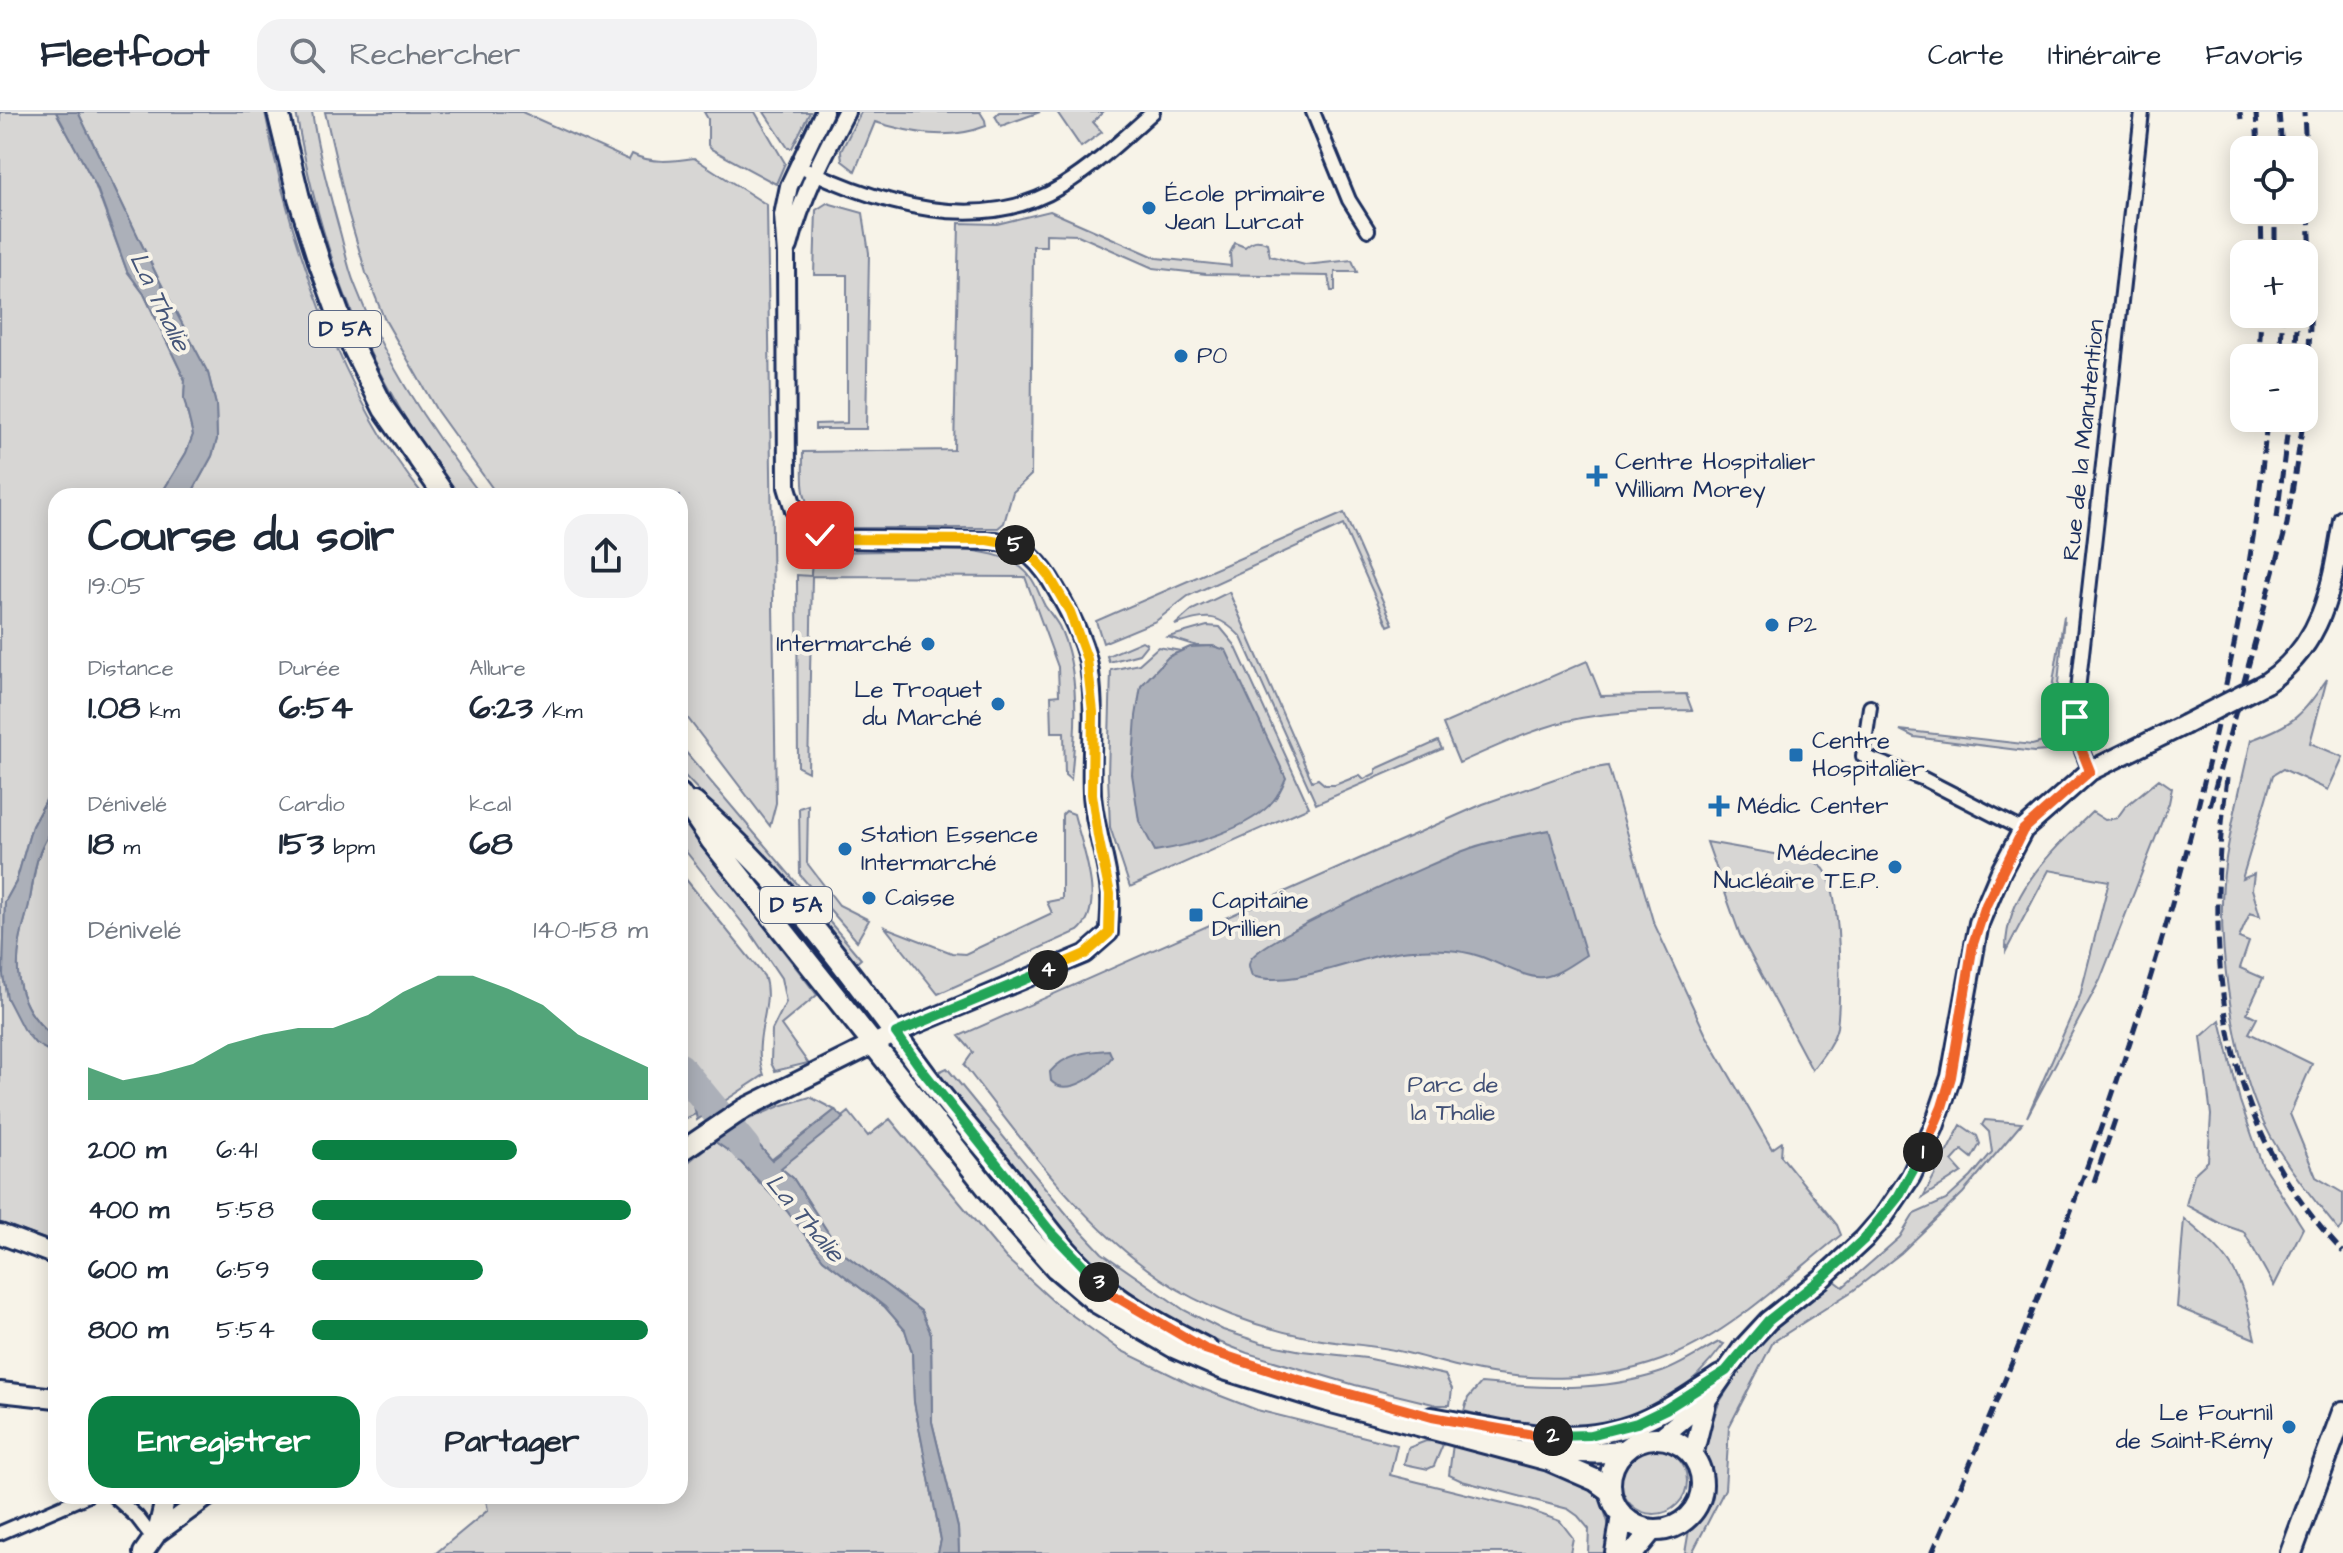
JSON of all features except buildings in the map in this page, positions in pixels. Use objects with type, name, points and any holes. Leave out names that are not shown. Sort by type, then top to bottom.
[{"type":"main road","name":"D 5A","points":[[278,112],[311,238],[344,329],[384,409],[439,488]]},
{"type":"main road","name":"D 5A","points":[[286,112],[288,143]]},
{"type":"main road","points":[[1660,1438],[1707,1399],[1768,1321],[1821,1279],[1864,1239],[1911,1176],[1934,1127],[1951,1077],[1979,923],[2023,830],[2090,771],[2278,675],[2303,648],[2321,618],[2331,585],[2343,520]]},
{"type":"main road","name":"D 5A","points":[[688,798],[721,825],[794,901],[922,1070],[1050,1231],[1086,1271],[1113,1295],[1205,1349],[1296,1379],[1541,1446],[1604,1453],[1624,1451]]},
{"type":"main road","name":"D 5A","points":[[688,804],[711,840],[1036,1246],[1056,1268],[1096,1302],[1174,1347],[1224,1369],[1328,1401],[1549,1460],[1595,1480],[1610,1491]]},
{"type":"main road","points":[[688,1147],[745,1108],[896,1033]]},
{"type":"main road","points":[[0,1234],[48,1252]]},
{"type":"main road","points":[[1432,1417],[1533,1435],[1590,1435],[1637,1423],[1666,1409],[1726,1371]]},
{"type":"main road","points":[[0,1392],[48,1397]]},
{"type":"main road","points":[[1693,1456],[1707,1399]]},
{"type":"main road","points":[[2291,1553],[2343,1412]]},
{"type":"main road","points":[[1660,1438],[1678,1444],[1693,1456],[1700,1468],[1702,1481],[1696,1508],[1687,1519],[1675,1526],[1652,1530],[1641,1528],[1622,1515],[1610,1491],[1612,1469],[1624,1451],[1647,1439],[1660,1438]]},
{"type":"main road","points":[[156,1537],[164,1504]]},
{"type":"main road","points":[[156,1537],[183,1504]]},
{"type":"main road","points":[[156,1537],[198,1504]]},
{"type":"main road","points":[[1616,1553],[1622,1515]]},
{"type":"main road","points":[[1633,1553],[1652,1530]]},
{"type":"street","points":[[806,169],[824,112]]},
{"type":"street","points":[[846,112],[785,203],[787,487],[794,510],[808,528],[830,538],[987,540],[1013,544],[1036,560],[1070,612],[1087,659],[1093,712],[1092,794],[1110,894],[1109,933],[1085,954],[896,1033]]},
{"type":"street","points":[[806,169],[849,189],[900,205],[957,211],[994,210],[1060,188],[1153,112]]},
{"type":"street","points":[[1313,112],[1349,200],[1368,230]]},
{"type":"street","name":"Rue de la Manutention","points":[[2090,771],[2076,736],[2075,717],[2142,112]]},
{"type":"street","points":[[1870,707],[1863,756],[1924,779],[2023,830]]},
{"type":"street","points":[[0,1533],[67,1504]]},
{"type":"street","points":[[123,1504],[156,1537]]},
{"type":"green space","points":[[0,112],[56,112],[94,182],[127,271],[144,294],[185,380],[184,399],[193,435],[165,488],[48,488],[48,797],[32,826],[16,882],[5,902],[3,975],[7,998],[35,1043],[48,1050],[48,1240],[0,1223]]},
{"type":"green space","points":[[78,112],[265,112],[288,211],[322,314],[368,411],[394,456],[418,488],[194,488],[212,456],[217,439],[216,405],[208,373],[157,276]]},
{"type":"green space","points":[[296,112],[312,112],[350,272],[380,341],[427,422],[476,488],[452,488],[398,406],[374,361],[335,266],[306,166]]},
{"type":"green space","points":[[325,112],[522,112],[629,160],[632,154],[655,160],[694,158],[767,205],[776,803],[770,826],[688,718],[688,488],[492,488],[437,411],[384,318],[366,273]]},
{"type":"green space","points":[[704,112],[755,112],[785,163],[776,184],[711,149],[708,145],[708,119]]},
{"type":"green space","points":[[764,112],[810,112],[792,148],[788,148]]},
{"type":"green space","points":[[861,112],[980,112],[986,126],[958,133],[930,134],[875,122],[855,171],[842,161],[841,151]]},
{"type":"green space","points":[[999,112],[1040,112],[1001,126],[995,116]]},
{"type":"green space","points":[[1057,112],[1103,112],[1093,122],[1102,132],[1081,147]]},
{"type":"green space","points":[[827,203],[863,213],[869,253],[866,429],[815,429],[815,424],[847,423],[847,275],[814,275],[816,210]]},
{"type":"green space","points":[[1050,211],[1157,258],[1231,266],[1230,253],[1235,243],[1245,247],[1258,241],[1267,243],[1270,256],[1305,265],[1352,260],[1357,272],[1335,272],[1335,291],[1331,291],[1328,276],[1206,274],[1153,268],[1078,235],[1046,234],[1046,246],[1033,246],[1031,475],[1013,492],[1004,523],[998,528],[834,528],[822,521],[808,505],[805,496],[803,452],[954,450],[959,223],[997,224]]},
{"type":"green space","points":[[1344,513],[1393,624],[1388,626],[1343,525],[1188,596],[1156,621],[1103,643],[1096,621]]},
{"type":"green space","points":[[964,550],[992,554],[1018,565],[1031,578],[1059,626],[1074,682],[1071,780],[1065,775],[1064,732],[1052,732],[1051,696],[1059,695],[1058,667],[1025,577],[812,576],[808,772],[798,767],[797,575],[811,576],[813,562],[822,552]]},
{"type":"green space","points":[[1229,592],[1312,781],[1318,779],[1325,785],[1335,785],[1360,775],[1364,779],[1376,773],[1376,769],[1438,741],[1442,749],[1316,804],[1241,637],[1225,623],[1211,618],[1175,625],[1192,610]]},
{"type":"green space","points":[[2064,616],[2053,741],[2046,751],[1914,737],[1900,730],[2032,745],[2043,742]]},
{"type":"green space","points":[[1207,626],[1220,627],[1235,645],[1309,807],[1130,887],[1110,827],[1111,670],[1139,664],[1158,647],[1181,651],[1168,657],[1213,646],[1197,646],[1168,637]]},
{"type":"green space","points":[[1142,641],[1147,644],[1139,654],[1109,662],[1107,656]]},
{"type":"green space","points":[[1587,661],[1601,696],[1686,694],[1692,710],[1623,713],[1565,722],[1519,737],[1459,763],[1443,724]]},
{"type":"green space","points":[[2327,679],[2310,743],[2343,757],[2328,790],[2283,769],[2273,775],[2242,879],[2254,874],[2252,889],[2260,916],[2250,913],[2239,938],[2249,942],[2240,968],[2263,978],[2247,1013],[2257,1018],[2249,1033],[2312,1064],[2290,1114],[2316,1177],[2343,1193],[2343,1226],[2339,1231],[2284,1158],[2258,1110],[2233,1023],[2222,923],[2225,865],[2251,740],[2278,729],[2296,717]]},
{"type":"green space","points":[[688,755],[861,959],[855,964],[801,897],[688,779]]},
{"type":"green space","name":"Parc de la Thalie","points":[[1608,766],[1653,921],[1705,1033],[1772,1149],[1782,1142],[1781,1156],[1837,1225],[1841,1235],[1740,1317],[1696,1345],[1622,1371],[1541,1378],[1486,1372],[1393,1350],[1311,1338],[1232,1316],[1194,1299],[1160,1278],[1104,1232],[1030,1151],[964,1065],[973,1052],[959,1036],[1483,804],[1577,771]]},
{"type":"green space","points":[[2159,779],[2172,788],[2169,803],[2100,980],[2027,1117],[2080,996],[2109,881],[2049,870],[2006,951],[2013,910],[2034,874],[2092,812],[2105,820],[2117,818],[2125,807]]},
{"type":"green space","points":[[808,805],[807,863],[839,905],[869,920],[857,941],[800,875],[799,808]]},
{"type":"green space","points":[[1066,811],[1074,814],[1090,876],[1091,907],[1086,920],[1078,931],[938,994],[885,927],[952,953],[965,954],[1052,913],[1047,902],[1062,899],[1062,815]]},
{"type":"green space","points":[[688,827],[817,995],[781,1025],[808,1063],[775,1071],[771,1063],[772,1030],[786,1002],[781,978],[752,935],[688,854]]},
{"type":"green space","points":[[48,834],[48,1032],[30,1012],[23,997],[18,965],[22,930]]},
{"type":"green space","points":[[1707,842],[1814,861],[1824,869],[1830,881],[1839,945],[1837,1027],[1830,1044],[1812,1070],[1740,935]]},
{"type":"green space","points":[[688,882],[764,976],[767,988],[760,1049],[764,1075],[723,1102],[688,1069]]},
{"type":"green space","points":[[2220,1020],[2240,1101],[2262,1164],[2303,1228],[2274,1286],[2244,1232],[2221,1224],[2186,1205],[2194,1174],[2208,1161],[2211,1115],[2201,1037]]},
{"type":"green space","points":[[947,1068],[1102,1253],[1184,1310],[1223,1330],[1262,1343],[1366,1358],[1445,1375],[1452,1389],[1450,1405],[1437,1405],[1355,1385],[1247,1353],[1204,1336],[1139,1300],[1063,1235],[936,1073]]},
{"type":"green space","points":[[688,1093],[693,1100],[696,1114],[688,1118]]},
{"type":"green space","points":[[810,1097],[835,1110],[771,1160],[740,1123],[780,1106]]},
{"type":"green space","points":[[849,1112],[868,1136],[890,1119],[1006,1258],[1054,1302],[1120,1350],[1190,1384],[1257,1410],[1397,1445],[1390,1475],[1523,1508],[1560,1521],[1573,1538],[1570,1553],[959,1553],[958,1528],[932,1422],[931,1334],[921,1311],[840,1251],[793,1178],[780,1168]]},
{"type":"green space","points":[[1985,1120],[2022,1123],[1963,1193],[1901,1253],[1854,1290],[1773,1342],[1729,1427],[1725,1489],[1692,1553],[1685,1553],[1690,1524],[1710,1491],[1704,1445],[1719,1403],[1750,1354],[1787,1317],[1835,1281],[1843,1287],[1900,1237],[1914,1214],[1946,1200],[1971,1177],[1992,1152],[1989,1132],[1982,1125]]},
{"type":"green space","points":[[1961,1125],[1977,1136],[1980,1144],[1972,1158],[1962,1150],[1952,1161],[1962,1172],[1923,1197]]},
{"type":"green space","points":[[714,1141],[733,1154],[787,1211],[823,1259],[885,1307],[905,1330],[912,1352],[914,1402],[941,1540],[938,1553],[436,1553],[488,1510],[487,1504],[688,1504],[688,1162]]},
{"type":"green space","points":[[2184,1219],[2226,1258],[2234,1270],[2255,1339],[2177,1307]]},
{"type":"green space","points":[[1719,1342],[1724,1344],[1697,1376],[1668,1399],[1638,1415],[1607,1424],[1574,1428],[1539,1426],[1464,1411],[1468,1398],[1481,1383],[1548,1387],[1615,1383],[1667,1370]]},
{"type":"green space","points":[[1426,1441],[1444,1442],[1434,1466],[1428,1469],[1404,1464],[1408,1448]]},
{"type":"green space","points":[[1453,1444],[1576,1475],[1599,1494],[1610,1529],[1605,1553],[1588,1553],[1589,1529],[1568,1509],[1449,1475]]},
{"type":"green space","points":[[1654,1448],[1677,1458],[1687,1481],[1677,1504],[1654,1514],[1631,1504],[1621,1481],[1631,1458]]},
{"type":"water","points":[[56,112],[78,112],[157,276],[208,373],[216,405],[217,439],[212,456],[194,488],[165,488],[193,435],[184,399],[185,380],[144,294],[127,271],[97,188]]},
{"type":"water","points":[[1213,646],[1226,650],[1286,778],[1274,800],[1251,819],[1202,840],[1155,851],[1139,821],[1132,774],[1141,686],[1168,657],[1190,647]]},
{"type":"water","points":[[48,797],[48,837],[37,859],[18,965],[23,997],[30,1012],[48,1032],[48,1050],[35,1043],[23,1029],[7,998],[3,975],[5,902],[16,882],[32,826]]},
{"type":"water","points":[[1549,830],[1586,955],[1560,971],[1537,977],[1471,954],[1413,950],[1289,978],[1252,976],[1250,961],[1263,949],[1317,918],[1471,848]]},
{"type":"water","points":[[1109,1050],[1112,1057],[1084,1081],[1066,1087],[1051,1081],[1050,1072],[1069,1057]]},
{"type":"water","points":[[688,1069],[723,1102],[697,1120],[693,1100],[688,1093]]},
{"type":"water","points":[[835,1110],[844,1118],[781,1168],[793,1178],[840,1251],[921,1311],[931,1334],[932,1422],[958,1528],[959,1553],[938,1553],[941,1540],[914,1402],[912,1352],[905,1330],[885,1307],[823,1259],[787,1211],[733,1154],[714,1141],[740,1123],[772,1160]]},
{"type":"waterway","name":"La Thalie","points":[[688,1078],[745,1147]]},
{"type":"railway","points":[[2240,112],[2241,119]]},
{"type":"railway","points":[[2256,112],[2257,136]]},
{"type":"railway","points":[[2279,112],[2281,136]]},
{"type":"railway","points":[[2210,806],[2287,524],[2307,398],[2312,278],[2304,112]]},
{"type":"railway","points":[[2261,224],[2262,240]]},
{"type":"railway","points":[[2275,224],[2275,240]]},
{"type":"railway","points":[[2260,328],[2260,344]]},
{"type":"railway","points":[[2281,344],[2282,328]]},
{"type":"railway","points":[[2296,344],[2297,328]]},
{"type":"railway","points":[[1932,1553],[2057,1247],[2131,1040],[2163,935],[2192,828],[2234,646],[2254,532],[2266,432]]},
{"type":"railway","points":[[2277,518],[2287,432]]},
{"type":"railway","points":[[2227,778],[2220,843],[2218,907],[2220,969],[2229,1030],[2244,1089],[2268,1146],[2300,1201],[2343,1252]]},
{"type":"railway","points":[[2094,1182],[2117,1114]]},
{"type":"place","name":"École primaire Jean Lurcat","points":[[1149,208]]},
{"type":"place","name":"P0","points":[[1181,356]]},
{"type":"place","name":"Centre Hospitalier William Morey","points":[[1597,476]]},
{"type":"place","name":"P2","points":[[1772,625]]},
{"type":"place","name":"Intermarché","points":[[928,644]]},
{"type":"place","name":"Le Troquet du Marché","points":[[998,704]]},
{"type":"place","name":"Centre Hospitalier","points":[[1796,755]]},
{"type":"place","name":"Médic Center","points":[[1719,806]]},
{"type":"place","name":"Station Essence Intermarché","points":[[845,849]]},
{"type":"place","name":"Médecine Nucléaire T.E.P.","points":[[1895,867]]},
{"type":"place","name":"Caisse","points":[[869,898]]},
{"type":"place","name":"Capitaine Drillien","points":[[1196,915]]},
{"type":"place","name":"Le Fournil de Saint-Rémy","points":[[2289,1427]]},
{"type":"route","points":[[820,535],[840,539],[987,540],[1013,544],[1025,550],[1049,576],[1070,612],[1087,659],[1093,712],[1092,794],[1110,894],[1109,933],[1085,954],[896,1033],[922,1070],[1050,1231],[1086,1271],[1113,1295],[1205,1349],[1296,1379],[1432,1417],[1533,1435],[1590,1435],[1616,1430],[1666,1409],[1726,1371],[1768,1321],[1851,1253],[1884,1216],[1911,1176],[1942,1107],[1955,1060],[1973,944],[2001,871],[2023,830],[2090,771],[2076,736],[2075,717]]}]
